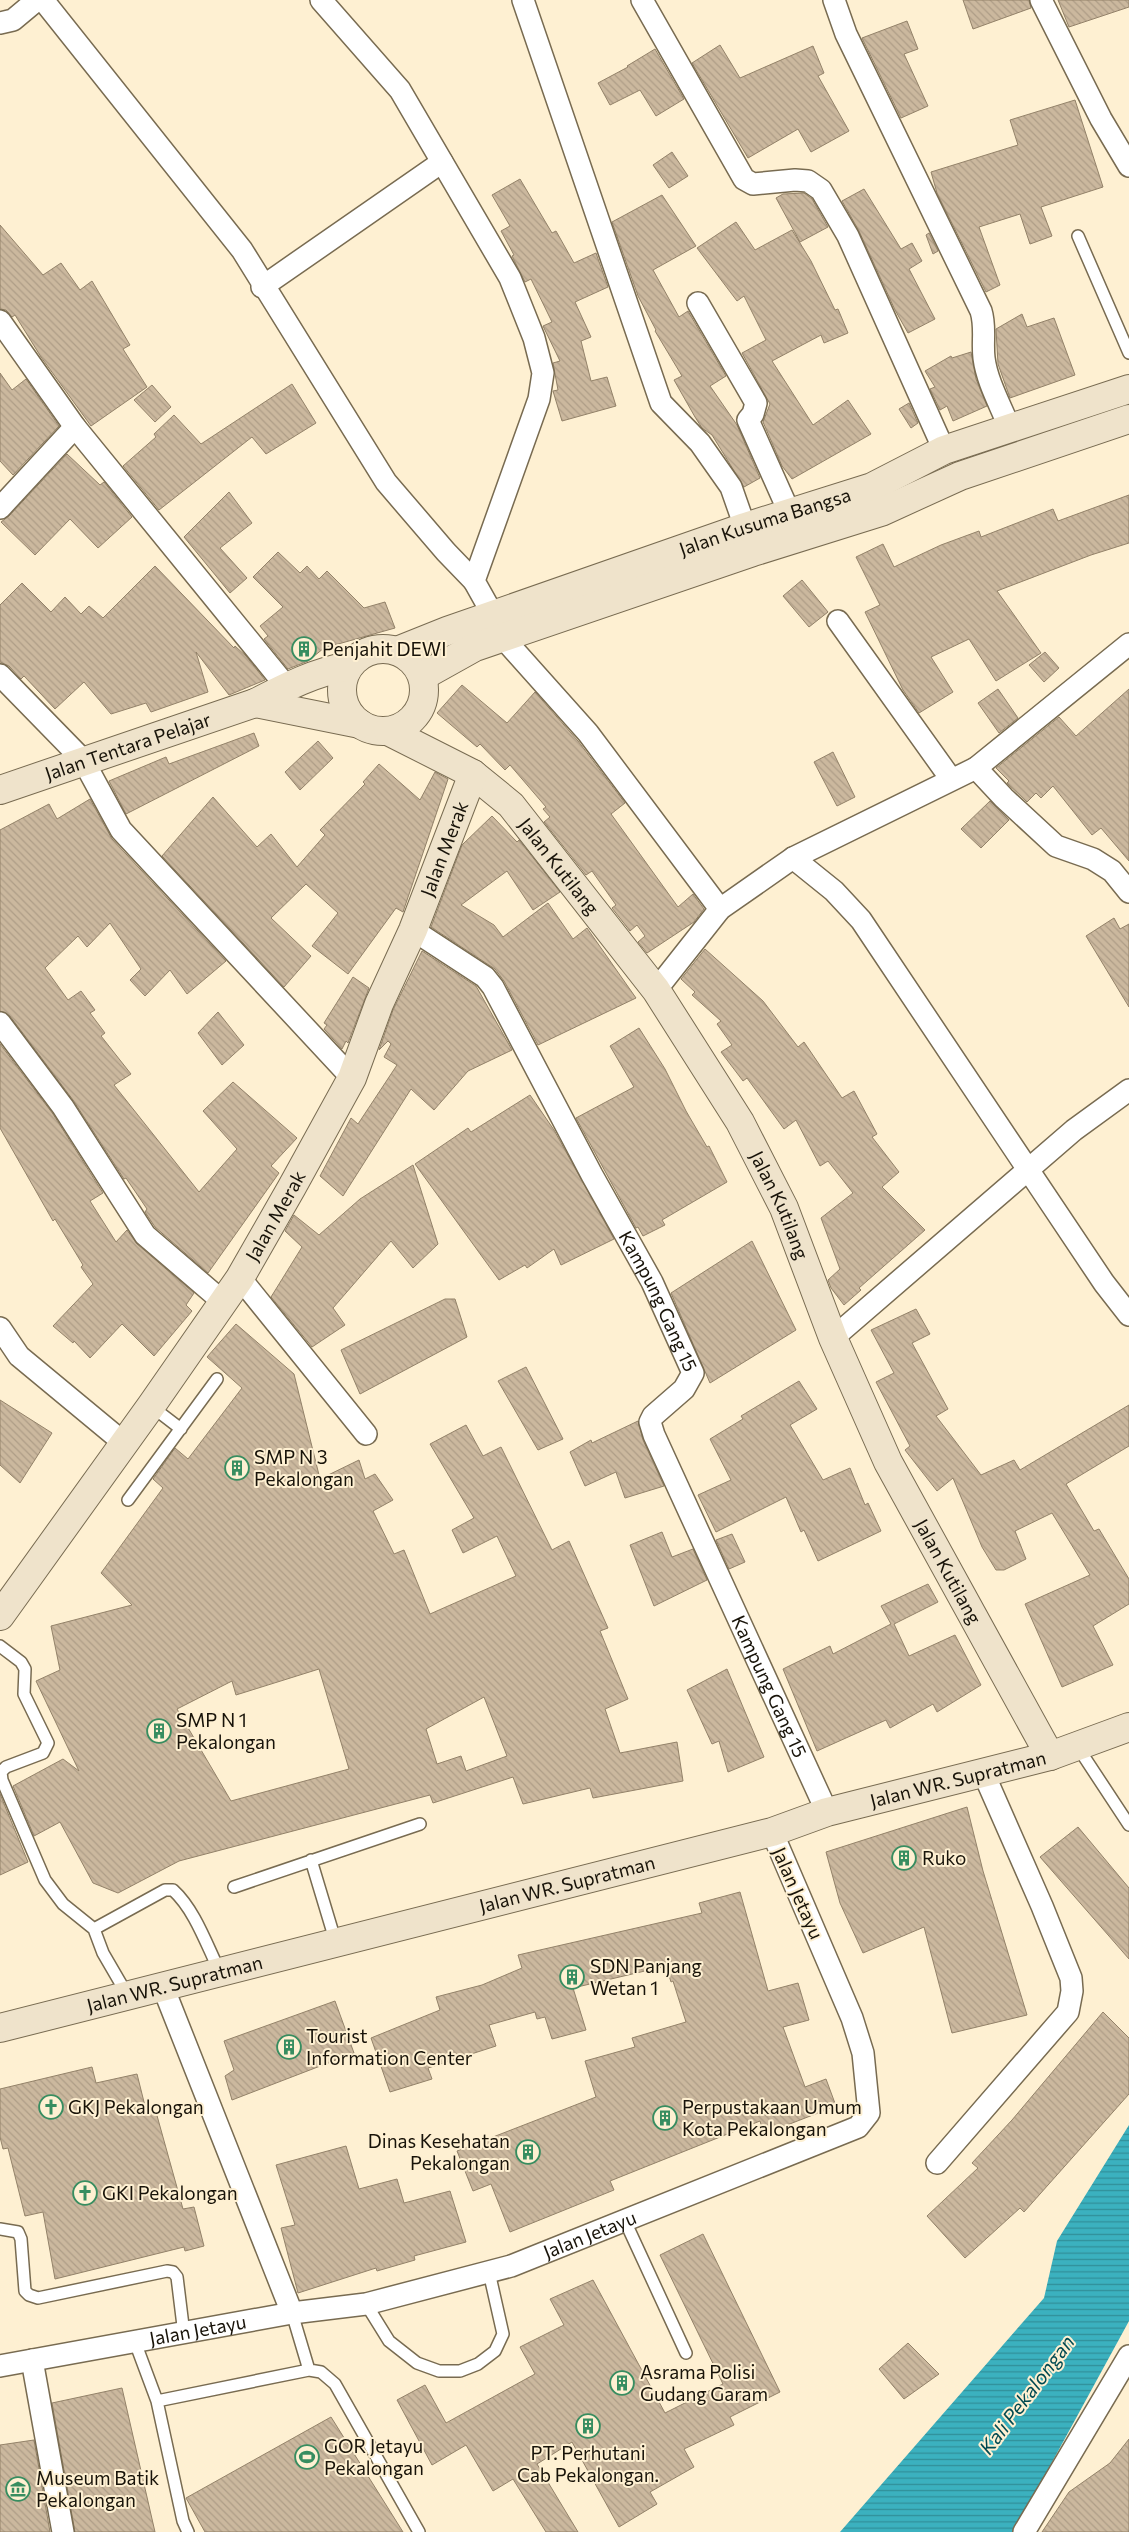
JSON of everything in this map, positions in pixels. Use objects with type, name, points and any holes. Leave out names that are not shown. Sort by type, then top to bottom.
[{"type":"street","points":[[0,23],[13,20],[37,0]]},
{"type":"street","points":[[43,0],[242,250],[262,287],[386,482],[474,581],[499,627],[588,733],[720,909]]},
{"type":"street","points":[[321,0],[400,90],[510,278],[534,338],[542,373],[539,399],[474,581]]},
{"type":"street","points":[[522,0],[661,403],[700,443],[731,487],[745,527]]},
{"type":"street","points":[[642,0],[744,179],[753,184],[795,180],[808,181],[821,190],[848,236],[944,450]]},
{"type":"street","points":[[834,0],[846,34],[981,311],[984,319],[983,355],[986,371],[1010,429]]},
{"type":"street","points":[[1040,0],[1101,119],[1129,166]]},
{"type":"street","points":[[262,287],[442,162]]},
{"type":"street","points":[[698,303],[756,403],[753,414],[748,420],[790,514]]},
{"type":"street","points":[[0,321],[76,427],[286,686]]},
{"type":"street","name":"Jalan Kusuma Bangsa","points":[[624,583],[745,527],[790,514],[876,500],[944,450],[1129,389]]},
{"type":"street","name":"Jalan Kusuma Bangsa","points":[[397,651],[499,627],[624,583],[876,500],[960,476],[1129,419]]},
{"type":"street","points":[[0,508],[76,427]]},
{"type":"street","points":[[838,621],[951,779]]},
{"type":"street","name":"Jalan Kusuma Bangsa","points":[[422,676],[475,647],[499,627]]},
{"type":"street","points":[[656,990],[720,909],[793,858],[976,768],[1129,644]]},
{"type":"street","points":[[384,648],[397,651],[417,665],[425,689],[423,703],[417,715],[408,724],[388,731],[371,730],[360,724],[350,715],[344,704],[342,691],[344,678],[349,666],[359,656],[384,648]]},
{"type":"street","name":"Jalan Tentara Pelajar","points":[[0,790],[83,760],[255,703],[286,686],[326,670],[349,666]]},
{"type":"street","points":[[0,675],[83,760],[121,830],[352,1078]]},
{"type":"street","name":"Jalan Tentara Pelajar","points":[[255,703],[360,724]]},
{"type":"street","name":"Jalan Kutilang","points":[[417,715],[465,770],[511,805],[656,990],[740,1122],[784,1208],[833,1338],[888,1462],[1050,1756]]},
{"type":"street","points":[[388,731],[465,770]]},
{"type":"street","points":[[976,768],[1004,798],[1056,846],[1093,859],[1112,871],[1129,892]]},
{"type":"street","name":"Jalan Merak","points":[[0,1616],[151,1406],[222,1301],[240,1278],[352,1078],[379,1004],[413,930],[465,770]]},
{"type":"street","points":[[793,858],[834,890],[861,920],[1029,1168],[1104,1283],[1129,1315]]},
{"type":"street","name":"Kampung Gang 15","points":[[413,930],[485,978],[494,987],[592,1175],[652,1282],[693,1373],[684,1389],[652,1416],[650,1422],[654,1435],[827,1812]]},
{"type":"street","points":[[0,1022],[63,1107],[145,1235],[222,1301]]},
{"type":"street","points":[[833,1338],[1074,1130],[1129,1090]]},
{"type":"street","points":[[240,1278],[366,1434]]},
{"type":"street","points":[[0,1328],[18,1356],[124,1443]]},
{"type":"street","name":"Jalan WR. Supratman","points":[[0,2028],[772,1832],[827,1812],[1050,1756],[1129,1727]]},
{"type":"street","points":[[937,2163],[1068,2012],[1070,2004],[1071,1978],[1042,1906],[983,1772]]},
{"type":"street","name":"Jalan Jetayu","points":[[0,2366],[292,2313],[366,2304],[407,2295],[511,2266],[625,2222],[838,2136],[858,2126],[869,2113],[863,2053],[852,2018],[772,1832]]},
{"type":"street","points":[[163,1987],[292,2313]]},
{"type":"street","points":[[1024,2532],[1129,2356]]},
{"type":"street","points":[[32,2360],[64,2532]]},
{"type":"lane","points":[[1078,236],[1129,353]]},
{"type":"lane","points":[[128,1500],[217,1379]]},
{"type":"lane","points":[[151,1406],[181,1428]]},
{"type":"lane","points":[[0,1646],[21,1662],[25,1669],[24,1694],[48,1743],[43,1753],[6,1768],[1,1772],[2,1780],[45,1880],[64,1904],[94,1928],[104,1954],[128,1996]]},
{"type":"lane","points":[[1077,1746],[1129,1825]]},
{"type":"lane","points":[[234,1887],[420,1824]]},
{"type":"lane","points":[[311,1860],[336,1943]]},
{"type":"lane","points":[[94,1928],[165,1890],[173,1890],[179,1896],[201,1933],[220,1972]]},
{"type":"lane","points":[[625,2222],[686,2353]]},
{"type":"lane","points":[[0,2229],[18,2232],[21,2239],[24,2290],[28,2295],[38,2298],[167,2271],[173,2272],[177,2277],[184,2334]]},
{"type":"lane","points":[[366,2304],[389,2341],[417,2362],[439,2370],[460,2371],[478,2364],[495,2351],[503,2334],[489,2272]]},
{"type":"lane","points":[[292,2313],[309,2370]]},
{"type":"lane","points":[[135,2342],[157,2401],[183,2521],[188,2532]]},
{"type":"lane","points":[[157,2401],[309,2370],[321,2372],[335,2384],[419,2532]]},
{"type":"water","name":"Kali Pekalongan","points":[[1129,2125],[1129,2321],[1014,2532],[840,2532],[1044,2298],[1057,2241]]},
{"type":"building","points":[[963,0],[1029,0],[1031,8],[973,29]]},
{"type":"building","points":[[1058,0],[1129,0],[1129,7],[1069,27]]},
{"type":"building","points":[[907,21],[918,49],[904,54],[928,106],[901,118],[862,38]]},
{"type":"building","points":[[720,45],[740,78],[813,46],[824,73],[818,76],[849,131],[811,152],[798,129],[748,158],[692,63]]},
{"type":"building","points":[[655,49],[684,99],[656,116],[640,90],[610,105],[598,83],[628,67]]},
{"type":"building","points":[[1075,100],[1103,187],[1041,207],[1052,236],[1030,244],[1020,214],[979,227],[1000,285],[986,292],[937,193],[931,172],[1018,145],[1010,120]]},
{"type":"building","points":[[672,152],[688,176],[669,188],[653,165]]},
{"type":"building","points":[[520,179],[552,233],[556,231],[574,263],[596,253],[608,287],[575,302],[591,337],[581,341],[591,381],[607,377],[616,406],[562,421],[553,391],[558,390],[553,363],[560,361],[543,326],[552,322],[531,279],[525,282],[512,256],[514,255],[501,231],[510,226],[492,195]]},
{"type":"building","points":[[864,189],[901,249],[912,243],[922,261],[909,269],[935,319],[908,333],[895,310],[859,231],[842,201]]},
{"type":"building","points":[[804,193],[812,199],[828,227],[800,242],[776,198],[783,194]]},
{"type":"building","points":[[662,195],[696,246],[653,270],[679,317],[688,311],[726,376],[710,386],[737,425],[760,478],[744,487],[712,435],[702,428],[674,380],[682,376],[655,331],[638,296],[612,222]]},
{"type":"building","points":[[736,222],[755,250],[792,230],[811,261],[835,310],[838,309],[848,333],[824,343],[821,335],[772,361],[813,425],[848,400],[871,434],[792,479],[782,466],[763,422],[770,404],[742,353],[766,340],[744,296],[737,301],[697,248]]},
{"type":"building","points":[[0,225],[43,275],[61,263],[80,290],[92,281],[130,345],[123,349],[147,387],[91,426],[41,357],[15,315],[12,317],[6,310],[0,309]]},
{"type":"building","points":[[929,233],[938,251],[933,254],[926,235]]},
{"type":"building","points":[[1022,314],[1027,327],[1054,318],[1075,375],[1010,398],[998,364],[996,329]]},
{"type":"building","points":[[971,352],[976,379],[987,406],[953,421],[947,406],[940,410],[930,389],[935,387],[925,371],[951,356],[952,358]]},
{"type":"building","points":[[0,373],[12,390],[26,379],[59,426],[13,475],[0,461]]},
{"type":"building","points":[[292,384],[316,423],[266,454],[252,437],[159,510],[123,466],[156,437],[154,434],[174,415],[201,444]]},
{"type":"building","points":[[152,385],[171,407],[155,422],[134,400]]},
{"type":"building","points":[[909,403],[918,423],[911,428],[899,409]]},
{"type":"building","points":[[67,454],[100,485],[104,482],[132,517],[98,548],[70,519],[35,555],[1,522],[9,516]]},
{"type":"building","points":[[229,492],[252,523],[220,548],[247,578],[230,593],[184,537]]},
{"type":"building","points":[[1129,495],[1129,543],[1091,555],[997,591],[1041,653],[996,681],[969,639],[931,657],[953,692],[919,713],[903,690],[865,612],[880,605],[856,557],[883,544],[894,567],[941,545],[979,531],[981,537],[1053,509],[1058,521]]},
{"type":"building","points":[[278,552],[300,573],[307,566],[319,579],[327,571],[364,608],[385,602],[395,628],[324,648],[308,661],[288,669],[264,639],[268,636],[260,626],[283,607],[253,577]]},
{"type":"building","points":[[155,566],[234,648],[235,646],[246,656],[265,680],[229,695],[196,652],[208,692],[151,712],[146,703],[111,714],[84,682],[55,709],[24,676],[21,679],[9,666],[0,662],[0,605],[22,583],[51,612],[65,597],[81,614],[89,606],[103,618]]},
{"type":"building","points":[[802,580],[828,612],[809,627],[783,596]]},
{"type":"building","points":[[1045,652],[1059,668],[1044,682],[1029,665]]},
{"type":"building","points":[[462,685],[507,723],[535,692],[578,741],[625,803],[611,814],[678,907],[693,894],[704,909],[694,922],[647,953],[638,942],[645,936],[637,925],[630,931],[612,908],[616,905],[592,871],[586,875],[544,822],[550,817],[543,809],[546,807],[510,765],[505,770],[480,744],[477,747],[437,713]]},
{"type":"building","points":[[998,689],[1018,718],[999,733],[978,703]]},
{"type":"building","points":[[1129,689],[1129,861],[1101,828],[1092,835],[1053,786],[1041,798],[1036,793],[1027,802],[1007,783],[1009,781],[996,768],[1059,717],[1076,736]]},
{"type":"building","points":[[254,733],[259,746],[126,814],[109,781],[166,757],[169,764]]},
{"type":"building","points":[[318,741],[333,758],[300,790],[285,772]]},
{"type":"building","points":[[833,752],[855,797],[837,806],[814,762]]},
{"type":"building","points":[[379,764],[420,800],[435,772],[448,779],[403,912],[396,908],[348,974],[312,946],[338,913],[306,884],[271,918],[311,956],[284,987],[162,856],[213,797],[257,847],[271,834],[297,867],[325,835],[320,830],[365,784],[363,782]]},
{"type":"building","points":[[90,799],[112,839],[226,961],[187,994],[170,970],[145,996],[130,980],[141,969],[110,923],[87,947],[78,936],[45,968],[68,1000],[81,991],[95,1010],[90,1013],[105,1033],[101,1036],[131,1074],[114,1085],[199,1192],[237,1149],[203,1111],[233,1082],[297,1138],[271,1166],[279,1173],[208,1273],[155,1227],[145,1212],[147,1209],[126,1178],[124,1179],[73,1100],[10,1016],[0,1011],[0,830],[49,804],[57,819]]},
{"type":"building","points":[[990,801],[1009,820],[981,848],[961,829]]},
{"type":"building","points":[[492,816],[517,842],[519,840],[560,892],[533,910],[507,871],[461,905],[494,925],[503,937],[548,903],[573,939],[587,928],[636,998],[538,1045],[504,981],[495,969],[431,927],[462,845]]},
{"type":"building","points":[[1114,918],[1120,929],[1129,924],[1129,1007],[1086,936]]},
{"type":"building","points":[[705,949],[763,1001],[798,1047],[804,1042],[842,1098],[854,1091],[877,1134],[872,1137],[899,1172],[882,1187],[925,1230],[859,1288],[861,1290],[844,1305],[831,1288],[828,1280],[840,1269],[821,1218],[853,1193],[828,1161],[820,1166],[796,1120],[784,1129],[747,1078],[743,1081],[721,1052],[732,1045],[717,1024],[721,1021],[692,995],[695,992],[681,979]]},
{"type":"building","points":[[422,951],[476,986],[512,1050],[468,1071],[434,1110],[411,1089],[343,1196],[320,1176],[351,1118],[358,1124],[397,1065],[384,1057],[391,1044],[388,1041],[379,1050],[393,1010]]},
{"type":"building","points":[[353,977],[369,988],[348,1043],[346,1041],[342,1049],[324,1029],[327,1025],[324,1023]]},
{"type":"building","points":[[218,1012],[244,1045],[222,1065],[198,1033]]},
{"type":"building","points":[[639,1028],[665,1069],[707,1147],[709,1146],[727,1182],[662,1220],[665,1225],[643,1236],[638,1227],[636,1228],[576,1118],[634,1087],[610,1046]]},
{"type":"building","points":[[0,1044],[53,1114],[103,1193],[90,1201],[116,1242],[127,1230],[137,1244],[194,1293],[186,1305],[192,1311],[154,1356],[122,1324],[90,1358],[74,1341],[73,1343],[53,1326],[93,1284],[81,1267],[83,1265],[55,1219],[53,1221],[0,1128]]},
{"type":"building","points":[[530,1095],[554,1130],[614,1239],[561,1265],[554,1249],[527,1268],[525,1265],[499,1280],[415,1164],[468,1128],[471,1132]]},
{"type":"building","points":[[413,1165],[438,1244],[413,1268],[391,1241],[333,1308],[345,1325],[312,1347],[271,1297],[302,1247],[285,1231],[294,1215],[319,1235],[360,1199]]},
{"type":"building","points":[[752,1241],[796,1330],[710,1383],[671,1293]]},
{"type":"building","points":[[445,1299],[455,1299],[467,1337],[360,1394],[341,1350]]},
{"type":"building","points":[[916,1309],[930,1334],[912,1343],[948,1409],[936,1416],[981,1475],[1014,1460],[1020,1470],[1129,1405],[1129,1446],[1066,1484],[1094,1531],[1099,1529],[1129,1579],[1129,1604],[1093,1626],[1113,1665],[1062,1687],[1025,1604],[1090,1575],[1052,1513],[1015,1531],[1026,1559],[1004,1570],[996,1570],[982,1547],[953,1478],[937,1491],[905,1450],[910,1446],[876,1382],[894,1373],[871,1330]]},
{"type":"building","points":[[236,1324],[294,1374],[320,1479],[359,1460],[365,1479],[375,1474],[393,1500],[373,1511],[394,1554],[404,1550],[430,1614],[516,1576],[497,1536],[463,1553],[452,1530],[474,1518],[430,1444],[466,1425],[483,1456],[501,1447],[552,1550],[569,1541],[608,1628],[600,1631],[628,1699],[605,1709],[620,1753],[677,1742],[683,1781],[593,1798],[590,1788],[523,1804],[513,1777],[433,1803],[430,1795],[179,1861],[118,1893],[93,1883],[60,1822],[34,1836],[13,1786],[63,1759],[79,1771],[36,1681],[60,1670],[51,1626],[132,1605],[101,1573],[163,1488],[153,1479],[175,1448],[188,1459],[242,1388],[207,1357]],"holes":[[[319,1669],[349,1769],[231,1801],[177,1709],[232,1681],[236,1695]],[[484,1697],[507,1756],[466,1771],[461,1756],[437,1764],[426,1729]]]},
{"type":"building","points":[[526,1367],[563,1439],[538,1450],[498,1381]]},
{"type":"building","points":[[799,1381],[817,1409],[790,1425],[823,1480],[850,1468],[865,1505],[868,1503],[881,1531],[818,1561],[804,1530],[801,1532],[786,1497],[716,1532],[698,1495],[731,1480],[710,1439],[743,1419],[741,1416]]},
{"type":"building","points":[[0,1400],[52,1433],[20,1483],[0,1465]]},
{"type":"building","points":[[638,1421],[643,1440],[664,1486],[625,1498],[616,1472],[585,1486],[570,1452],[591,1440],[592,1443]]},
{"type":"building","points":[[662,1532],[672,1557],[693,1549],[707,1580],[654,1606],[630,1545]]},
{"type":"building","points":[[732,1534],[745,1562],[729,1569],[716,1540]]},
{"type":"building","points":[[928,1584],[938,1602],[894,1624],[909,1656],[955,1635],[981,1685],[937,1712],[933,1704],[890,1728],[886,1720],[817,1751],[783,1669],[830,1646],[833,1654],[891,1624],[881,1606]]},
{"type":"building","points":[[727,1669],[764,1757],[728,1772],[719,1741],[712,1744],[687,1690]]},
{"type":"building","points":[[0,1794],[28,1862],[0,1875]]},
{"type":"building","points":[[967,1807],[983,1871],[1027,2015],[952,2033],[924,1927],[863,1953],[840,1903],[826,1852]]},
{"type":"building","points":[[1078,1827],[1129,1888],[1129,1959],[1040,1857]]},
{"type":"building","points":[[740,1892],[768,1991],[798,1983],[809,2020],[783,2027],[805,2087],[826,2079],[836,2106],[764,2134],[760,2121],[610,2181],[614,2190],[510,2232],[491,2184],[473,2191],[457,2151],[596,2097],[585,2061],[635,2047],[632,2038],[686,2022],[673,1981],[671,1982],[666,1966],[573,1988],[586,2030],[552,2039],[545,2017],[537,2019],[535,2012],[489,2025],[496,2046],[428,2068],[432,2079],[390,2092],[371,2038],[440,2010],[436,1997],[482,1985],[522,1968],[518,1955],[702,1913],[699,1903]]},
{"type":"building","name":"Tourist Information Center","points":[[335,2001],[354,2053],[232,2100],[225,2076],[234,2070],[224,2041]]},
{"type":"building","points":[[1103,2012],[1129,2038],[1129,2094],[1024,2212],[1020,2208],[965,2258],[927,2216],[978,2168],[972,2163],[1012,2120]]},
{"type":"building","points":[[92,2067],[96,2083],[137,2074],[147,2114],[156,2112],[183,2209],[194,2207],[204,2246],[185,2251],[184,2247],[55,2279],[43,2212],[25,2216],[8,2148],[3,2149],[0,2137],[0,2089]]},
{"type":"building","points":[[346,2146],[359,2189],[397,2179],[404,2203],[450,2191],[466,2242],[414,2256],[415,2260],[377,2271],[376,2268],[298,2293],[281,2228],[295,2225],[276,2165]]},
{"type":"building","points":[[703,2234],[780,2392],[730,2417],[734,2425],[684,2449],[694,2467],[650,2492],[657,2504],[619,2527],[572,2442],[537,2464],[578,2532],[546,2532],[513,2479],[493,2491],[466,2445],[432,2465],[397,2400],[425,2385],[446,2423],[535,2374],[520,2347],[564,2325],[550,2299],[593,2280],[665,2413],[723,2384],[660,2255]]},
{"type":"building","points":[[908,2343],[939,2374],[904,2399],[879,2369]]},
{"type":"building","points":[[122,2388],[155,2532],[75,2532],[52,2403]]},
{"type":"building","name":"GOR Jetayu Pekalongan","points":[[331,2417],[403,2532],[205,2532],[186,2498]]},
{"type":"building","points":[[1129,2439],[1129,2532],[1042,2532],[1069,2492],[1110,2463]]},
{"type":"building","name":"Museum Batik Pekalongan","points":[[34,2440],[50,2532],[0,2532],[0,2445]]},
{"type":"place","name":"Penjahit DEWI","points":[[304,649]]},
{"type":"place","name":"SMP N 3 Pekalongan","points":[[237,1468]]},
{"type":"place","name":"SMP N 1 Pekalongan","points":[[159,1731]]},
{"type":"place","name":"Ruko","points":[[904,1858]]},
{"type":"place","name":"SDN Panjang Wetan 1","points":[[572,1977]]},
{"type":"place","name":"Tourist Information Center","points":[[289,2047]]},
{"type":"place","name":"GKJ Pekalongan","points":[[51,2107]]},
{"type":"place","name":"Perpustakaan Umum Kota Pekalongan","points":[[665,2118]]},
{"type":"place","name":"Dinas Kesehatan Pekalongan","points":[[528,2152]]},
{"type":"place","name":"GKI Pekalongan","points":[[85,2193]]},
{"type":"place","name":"Asrama Polisi Gudang Garam","points":[[622,2383]]},
{"type":"place","name":"PT. Perhutani Cab Pekalongan.","points":[[588,2426]]},
{"type":"place","name":"GOR Jetayu Pekalongan","points":[[307,2457]]},
{"type":"place","name":"Museum Batik Pekalongan","points":[[18,2489]]}]
